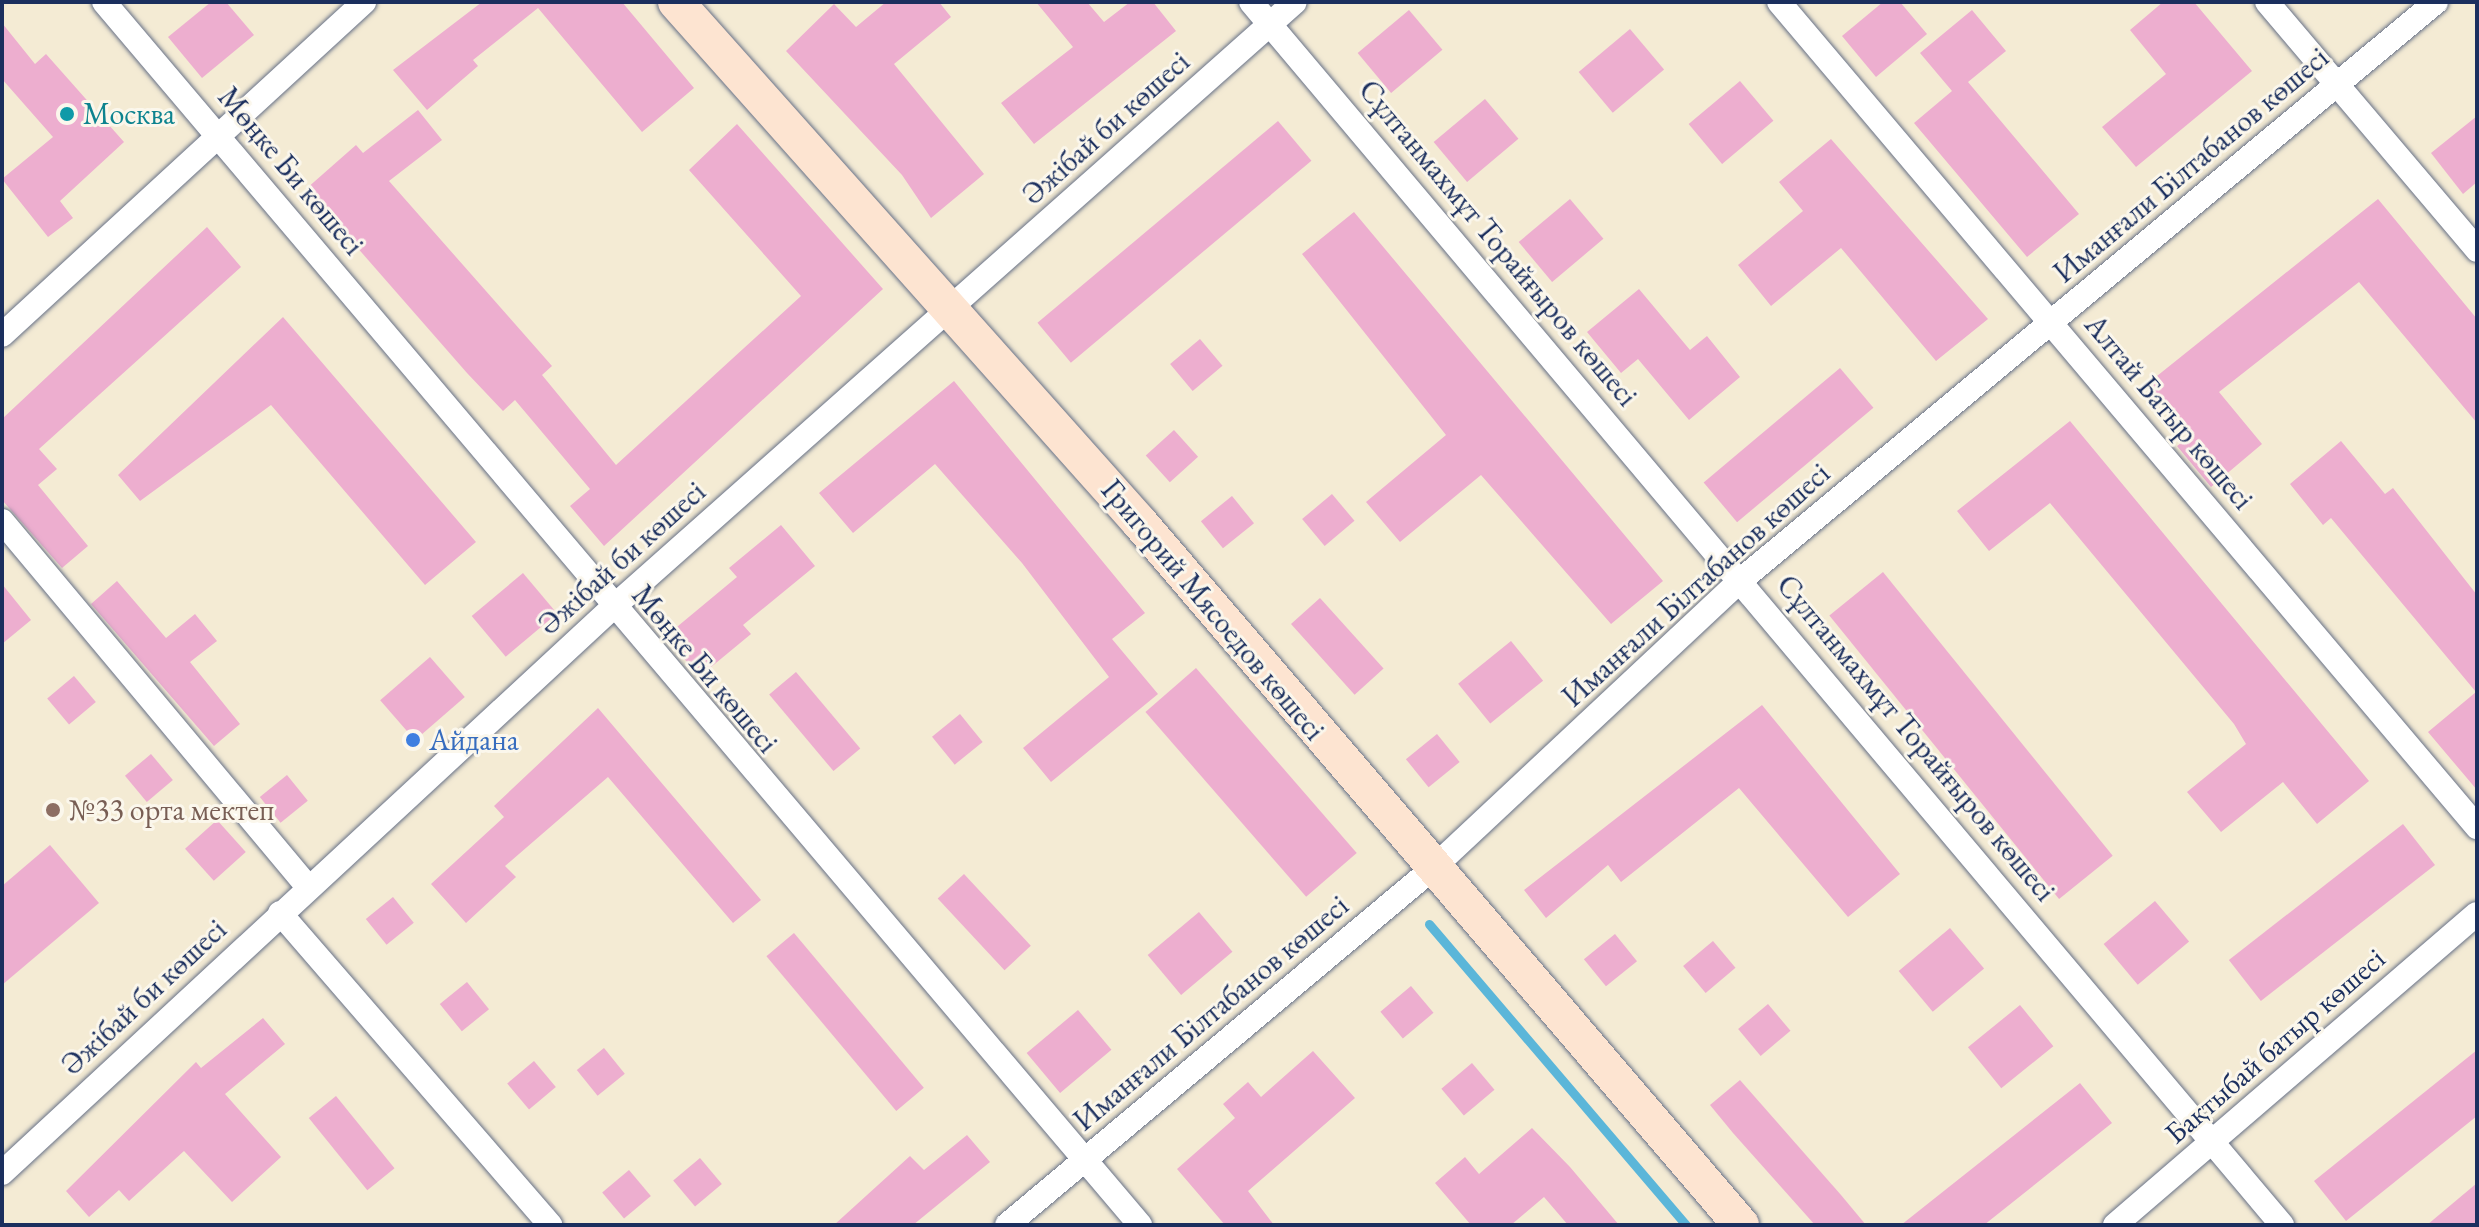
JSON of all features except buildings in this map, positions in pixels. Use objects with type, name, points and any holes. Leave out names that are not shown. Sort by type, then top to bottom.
[{"type":"main road","name":"Григорий Мясоедов көшесі","points":[[676,2],[951,310],[1741,1225]]},
{"type":"street","name":"Мөңке Би көшесі","points":[[104,2],[220,135],[611,609],[1140,1225]]},
{"type":"street","points":[[2,335],[364,2]]},
{"type":"street","name":"Сұлтанмахмұт Торайғыров көшесі","points":[[1251,2],[2282,1225]]},
{"type":"street","name":"Әжібай би көшесі","points":[[2,1173],[611,609],[1295,2]]},
{"type":"street","name":"Алтай Батыр көшесі","points":[[1779,2],[2477,827]]},
{"type":"street","points":[[2267,2],[2477,250]]},
{"type":"street","name":"Иманғали Білтабанов көшесі","points":[[1007,1225],[1432,869],[1741,580],[2436,2]]},
{"type":"street","points":[[2,521],[308,887]]},
{"type":"street","points":[[280,913],[550,1225]]},
{"type":"street","name":"Бақтыбай батыр көшесі","points":[[2115,1225],[2477,914]]},
{"type":"waterway","points":[[1429,924],[1686,1225]]},
{"type":"place","name":"Москва","points":[[67,114]]},
{"type":"place","name":"Айдана","points":[[413,740]]},
{"type":"place","name":"№33 орта мектеп","points":[[53,810]]}]
